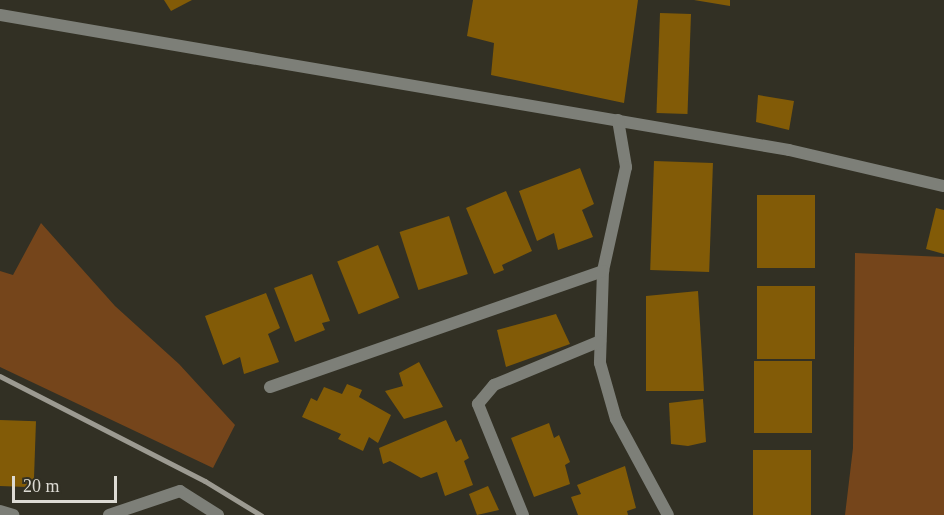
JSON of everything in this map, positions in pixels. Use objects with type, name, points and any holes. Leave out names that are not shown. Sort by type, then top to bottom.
[{"type":"street","points":[[0,15],[789,150],[944,186]]},
{"type":"street","points":[[618,120],[626,167],[603,271],[600,363],[616,419],[666,514]]},
{"type":"street","points":[[270,387],[603,271]]},
{"type":"street","points":[[523,515],[478,404],[494,385],[600,341]]},
{"type":"street","points":[[109,515],[180,491],[218,515]]},
{"type":"street","points":[[0,511],[13,515]]},
{"type":"shaded area","points":[[41,223],[115,306],[179,364],[235,425],[213,468],[0,367],[0,271],[13,275]]},
{"type":"shaded area","points":[[855,253],[944,257],[944,515],[845,515],[853,448]]},
{"type":"building","points":[[164,0],[192,0],[171,11]]},
{"type":"building","points":[[473,0],[638,0],[624,103],[491,75],[494,43],[467,36]]},
{"type":"building","points":[[694,0],[730,0],[730,6]]},
{"type":"building","points":[[660,13],[691,14],[687,114],[657,113]]},
{"type":"building","points":[[758,95],[794,101],[789,130],[756,122]]},
{"type":"building","points":[[654,161],[713,163],[709,272],[650,270]]},
{"type":"building","points":[[580,168],[594,204],[582,210],[593,237],[558,250],[554,233],[537,241],[519,191]]},
{"type":"building","points":[[506,191],[532,251],[502,265],[504,270],[494,274],[466,208]]},
{"type":"building","points":[[757,195],[815,195],[815,268],[757,268]]},
{"type":"building","points":[[936,208],[944,210],[944,254],[926,249]]},
{"type":"building","points":[[449,216],[468,274],[418,290],[400,232]]},
{"type":"building","points":[[378,245],[399,298],[359,314],[337,261]]},
{"type":"building","points":[[312,274],[330,321],[322,323],[325,330],[295,342],[274,288]]},
{"type":"building","points":[[757,286],[815,286],[815,359],[757,359]]},
{"type":"building","points":[[698,291],[704,391],[646,391],[646,296]]},
{"type":"building","points":[[266,293],[280,328],[268,334],[279,362],[244,374],[240,357],[223,365],[205,316]]},
{"type":"building","points":[[556,314],[570,344],[506,367],[497,330]]},
{"type":"building","points":[[754,361],[812,361],[812,433],[754,433]]},
{"type":"building","points":[[419,362],[443,407],[404,419],[385,391],[403,386],[399,373]]},
{"type":"building","points":[[347,384],[362,390],[359,397],[391,415],[378,443],[369,437],[363,451],[338,439],[341,434],[302,417],[311,398],[317,401],[324,387],[342,394]]},
{"type":"building","points":[[703,399],[706,442],[688,446],[671,444],[669,403]]},
{"type":"building","points":[[0,420],[36,421],[34,487],[0,486]]},
{"type":"building","points":[[446,420],[456,442],[461,439],[469,458],[464,461],[473,485],[445,496],[437,472],[421,478],[390,461],[383,464],[379,448]]},
{"type":"building","points":[[549,423],[554,438],[559,435],[570,462],[565,465],[570,484],[534,497],[511,438]]},
{"type":"building","points":[[753,450],[811,450],[811,515],[753,515]]},
{"type":"building","points":[[625,466],[636,508],[627,511],[628,515],[578,515],[571,497],[581,494],[577,485]]},
{"type":"building","points":[[488,486],[499,510],[477,515],[469,494]]},
{"type":"railway","points":[[0,376],[205,481],[261,515]]}]
